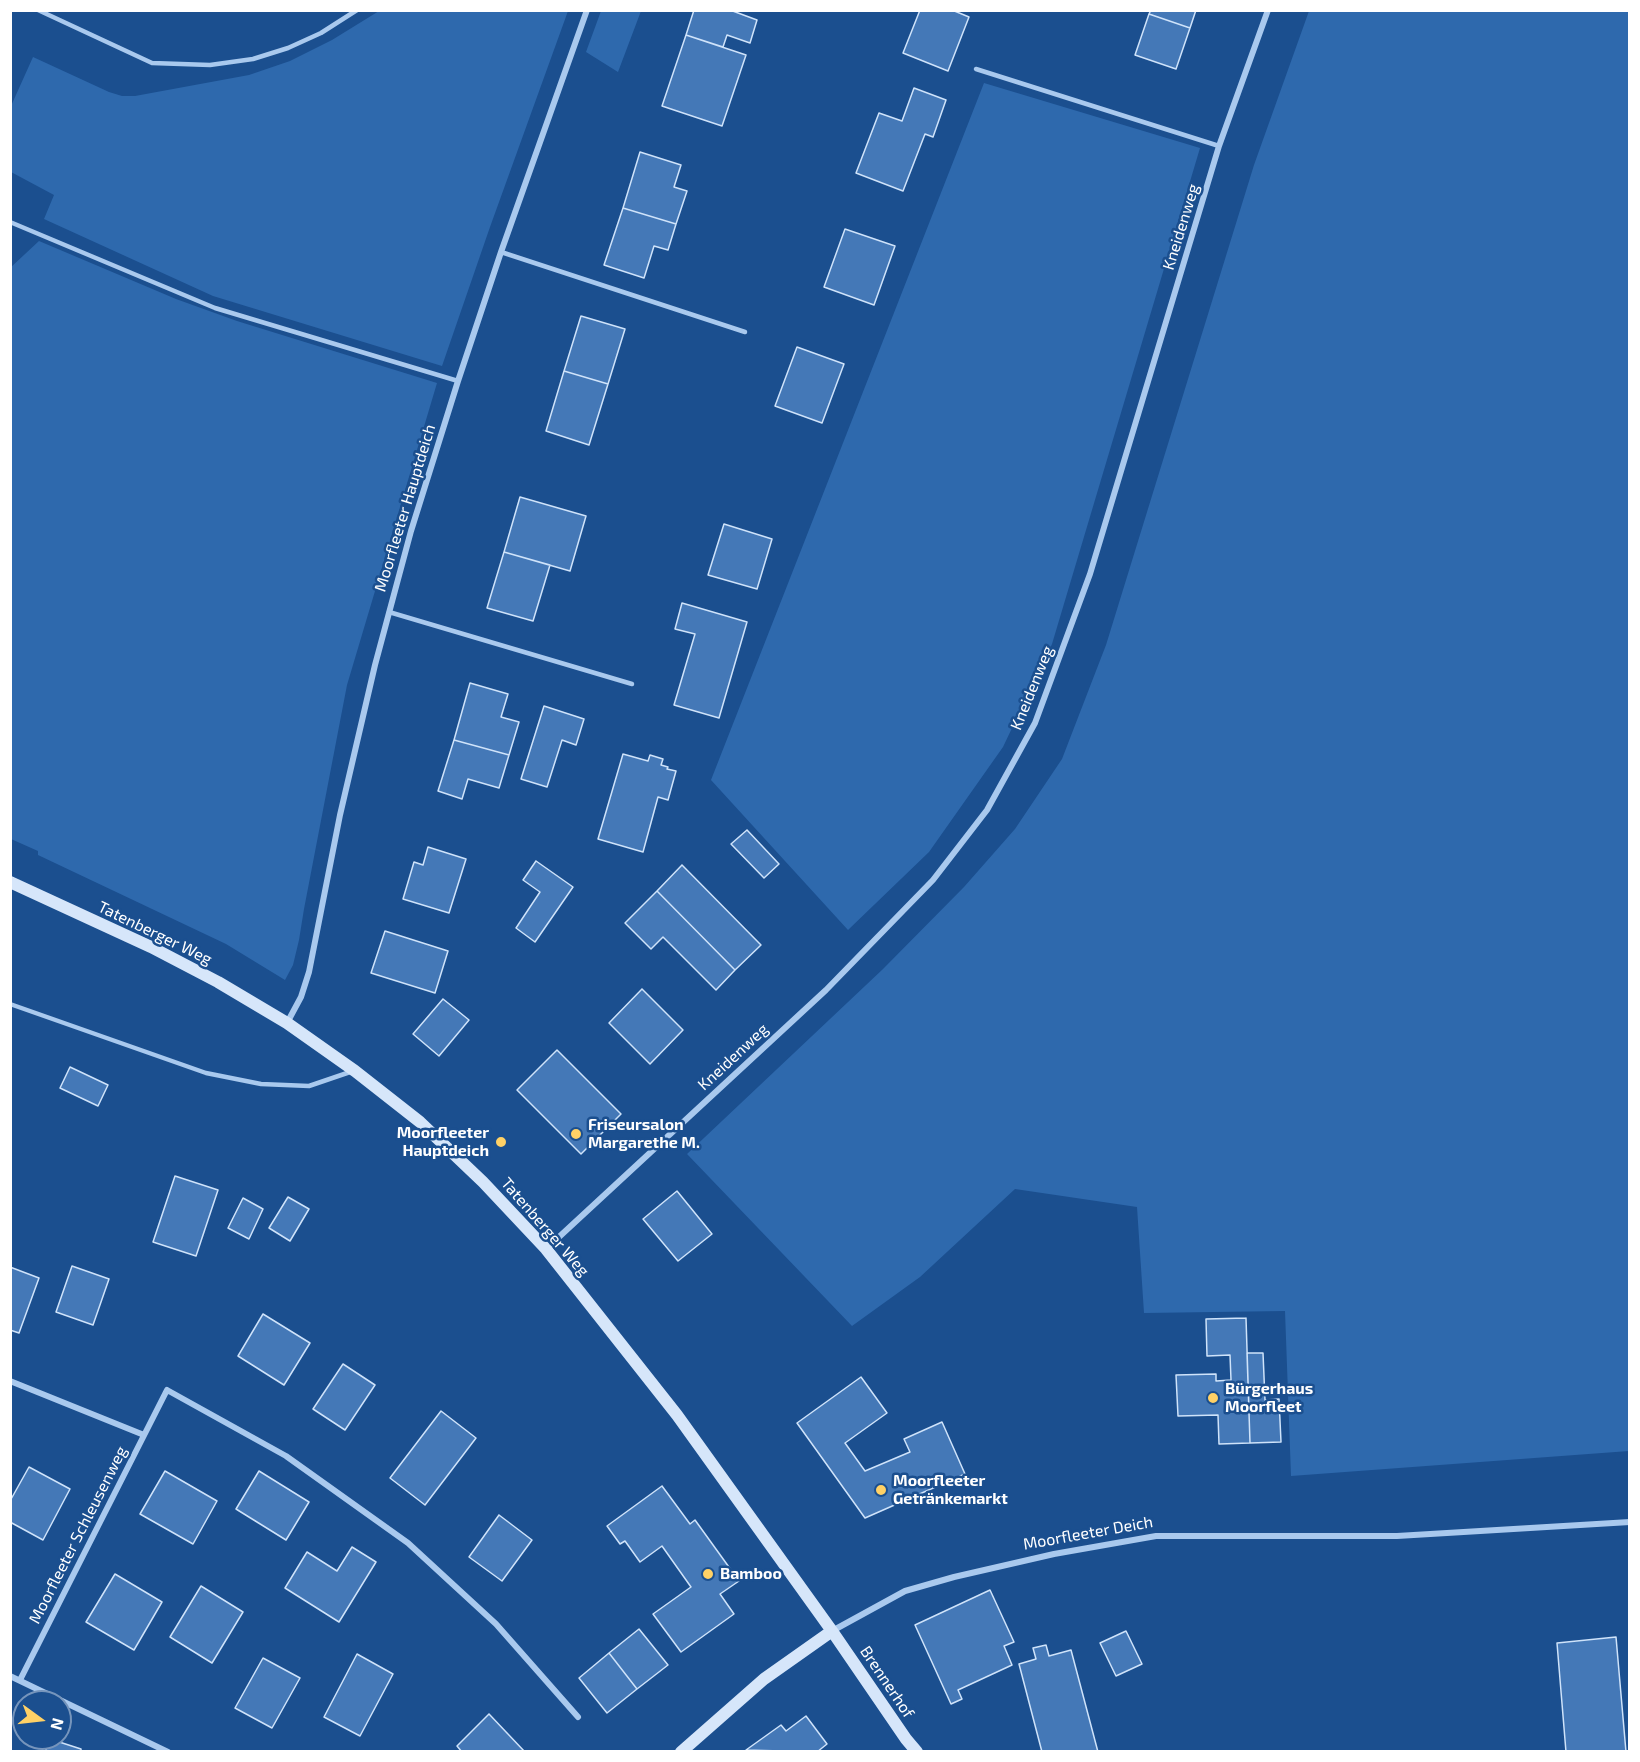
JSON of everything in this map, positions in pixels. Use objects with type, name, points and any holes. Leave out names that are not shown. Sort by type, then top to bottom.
[{"type":"street","name":"Moorfleeter Hauptdeich","points":[[287,1023],[301,996],[309,972],[339,815],[411,531],[501,252],[587,10]]},
{"type":"street","name":"Kneidenweg","points":[[546,1249],[826,990],[933,880],[987,810],[1035,723],[1090,574],[1220,146],[1268,10]]},
{"type":"street","name":"Tatenberger Weg","points":[[10,882],[160,952],[218,982],[287,1023],[355,1071],[420,1122],[483,1182],[546,1249],[676,1415],[832,1631]]},
{"type":"street","name":"Moorfleeter Schleusenweg","points":[[10,1381],[144,1435]]},
{"type":"street","name":"Moorfleeter Schleusenweg","points":[[20,1680],[167,1390],[286,1456],[408,1543],[496,1624],[578,1717]]},
{"type":"street","name":"Moorfleeter Deich","points":[[681,1752],[764,1679],[832,1631],[905,1591],[954,1577],[1054,1554],[1156,1536],[1397,1536],[1629,1522]]},
{"type":"street","name":"Brennerhof","points":[[832,1631],[917,1752]]},
{"type":"street","points":[[10,1676],[168,1752]]},
{"type":"lane","points":[[38,10],[152,63],[210,65],[253,59],[288,48],[321,33],[357,10]]},
{"type":"lane","points":[[976,69],[1220,146]]},
{"type":"lane","points":[[10,222],[215,308],[458,381]]},
{"type":"lane","points":[[501,252],[745,332]]},
{"type":"lane","points":[[389,612],[632,684]]},
{"type":"lane","points":[[10,1005],[206,1073],[261,1084],[309,1086],[355,1071]]},
{"type":"shaded area","points":[[379,11],[568,11],[442,366],[213,296],[44,219],[54,195],[11,172],[11,106],[33,57],[109,92],[122,96],[135,96],[249,75],[290,61],[332,40]]},
{"type":"shaded area","points":[[601,11],[641,11],[618,72],[586,52]]},
{"type":"shaded area","points":[[1309,11],[1629,11],[1629,1451],[1291,1476],[1285,1311],[1144,1313],[1137,1207],[1015,1189],[920,1277],[852,1326],[687,1154],[883,969],[964,887],[1015,829],[1062,759],[1106,645],[1254,165]]},
{"type":"shaded area","points":[[984,83],[1200,148],[1052,644],[1003,747],[929,852],[848,930],[711,780]]},
{"type":"shaded area","points":[[39,241],[176,299],[237,321],[437,383],[347,685],[299,940],[293,965],[285,980],[226,944],[38,855],[38,851],[11,839],[10,268]]},
{"type":"building","points":[[694,10],[730,10],[757,20],[750,43],[727,35],[723,47],[686,35]]},
{"type":"building","points":[[920,10],[952,10],[969,17],[948,71],[903,53]]},
{"type":"building","points":[[1151,10],[1196,10],[1190,28],[1149,14]]},
{"type":"building","points":[[1149,14],[1190,28],[1176,69],[1135,55]]},
{"type":"building","points":[[686,35],[746,55],[722,126],[662,106]]},
{"type":"building","points":[[914,88],[946,100],[933,137],[925,134],[903,191],[856,173],[879,113],[902,121]]},
{"type":"building","points":[[640,152],[681,165],[674,187],[687,191],[676,224],[623,208]]},
{"type":"building","points":[[623,208],[676,224],[668,250],[654,246],[644,278],[604,265]]},
{"type":"building","points":[[845,229],[895,246],[874,305],[824,287]]},
{"type":"building","points":[[581,316],[625,329],[608,384],[564,371]]},
{"type":"building","points":[[797,347],[844,364],[822,423],[775,406]]},
{"type":"building","points":[[564,371],[608,384],[589,445],[546,431]]},
{"type":"building","points":[[520,497],[586,516],[570,571],[504,552]]},
{"type":"building","points":[[724,524],[772,539],[757,589],[708,575]]},
{"type":"building","points":[[504,552],[550,565],[533,621],[487,608]]},
{"type":"building","points":[[682,603],[747,622],[719,718],[674,705],[695,634],[675,629]]},
{"type":"building","points":[[470,683],[508,694],[501,717],[519,722],[509,755],[454,740]]},
{"type":"building","points":[[544,706],[584,719],[576,745],[562,740],[547,787],[521,779]]},
{"type":"building","points":[[454,740],[509,755],[499,788],[468,779],[462,799],[438,791]]},
{"type":"building","points":[[623,754],[648,761],[650,755],[663,759],[661,765],[676,771],[668,800],[658,797],[643,852],[598,839]]},
{"type":"building","points":[[747,830],[779,864],[764,878],[731,844]]},
{"type":"building","points":[[428,847],[466,859],[449,913],[403,899],[414,862],[423,865]]},
{"type":"building","points":[[536,861],[573,887],[535,942],[516,928],[540,892],[523,880]]},
{"type":"building","points":[[682,865],[761,945],[735,970],[657,891]]},
{"type":"building","points":[[657,891],[735,970],[716,990],[663,937],[651,949],[625,923]]},
{"type":"building","points":[[385,931],[448,951],[435,993],[371,973]]},
{"type":"building","points":[[642,989],[683,1030],[650,1064],[609,1023]]},
{"type":"building","points":[[443,999],[469,1020],[439,1056],[413,1034]]},
{"type":"building","points":[[557,1050],[621,1114],[581,1154],[517,1090]]},
{"type":"building","points":[[70,1067],[108,1085],[98,1106],[60,1088]]},
{"type":"building","points":[[175,1176],[218,1190],[196,1256],[153,1242]]},
{"type":"building","points":[[677,1191],[712,1234],[678,1261],[643,1219]]},
{"type":"building","points":[[288,1197],[309,1209],[290,1241],[269,1228]]},
{"type":"building","points":[[243,1198],[263,1209],[249,1239],[228,1228]]},
{"type":"building","points":[[72,1266],[109,1279],[93,1325],[56,1312]]},
{"type":"building","points":[[10,1267],[39,1278],[19,1333],[10,1330]]},
{"type":"building","points":[[263,1314],[310,1343],[284,1385],[238,1356]]},
{"type":"building","name":"Bürgerhaus Moorfleet","points":[[1246,1318],[1250,1443],[1219,1444],[1218,1415],[1178,1416],[1176,1375],[1216,1374],[1216,1381],[1231,1380],[1230,1355],[1207,1356],[1206,1319]]},
{"type":"building","points":[[1247,1353],[1263,1353],[1265,1400],[1279,1399],[1281,1442],[1250,1443]]},
{"type":"building","points":[[343,1364],[375,1385],[345,1430],[313,1409]]},
{"type":"building","points":[[861,1377],[887,1413],[845,1443],[865,1471],[910,1452],[904,1439],[942,1422],[965,1474],[865,1518],[797,1423]]},
{"type":"building","points":[[441,1411],[476,1438],[425,1505],[390,1478]]},
{"type":"building","points":[[29,1467],[70,1489],[43,1540],[10,1522],[10,1501]]},
{"type":"building","points":[[165,1471],[217,1501],[193,1544],[140,1514]]},
{"type":"building","points":[[259,1471],[309,1502],[286,1540],[236,1509]]},
{"type":"building","points":[[662,1486],[690,1524],[695,1520],[739,1581],[720,1594],[734,1614],[681,1652],[653,1614],[691,1587],[662,1546],[640,1562],[625,1541],[620,1544],[607,1526]]},
{"type":"building","points":[[499,1515],[532,1540],[502,1581],[469,1557]]},
{"type":"building","points":[[352,1547],[376,1562],[339,1622],[285,1588],[307,1552],[337,1571]]},
{"type":"building","points":[[115,1574],[162,1602],[134,1650],[86,1622]]},
{"type":"building","points":[[201,1586],[243,1612],[212,1663],[170,1637]]},
{"type":"building","points":[[990,1590],[1014,1642],[1004,1646],[1012,1665],[958,1690],[962,1699],[951,1704],[915,1625]]},
{"type":"building","points":[[639,1629],[668,1665],[637,1689],[609,1653]]},
{"type":"building","points":[[1126,1631],[1142,1664],[1116,1676],[1100,1643]]},
{"type":"building","points":[[1616,1637],[1626,1752],[1566,1752],[1557,1643]]},
{"type":"building","points":[[1046,1645],[1049,1656],[1071,1650],[1098,1752],[1042,1752],[1019,1664],[1036,1659],[1033,1648]]},
{"type":"building","points":[[609,1653],[637,1689],[607,1713],[579,1678]]},
{"type":"building","points":[[357,1654],[393,1674],[360,1736],[324,1717]]},
{"type":"building","points":[[263,1658],[300,1678],[272,1728],[235,1708]]},
{"type":"building","points":[[489,1714],[525,1752],[462,1752],[457,1746]]},
{"type":"building","points":[[806,1716],[827,1744],[817,1752],[746,1750],[781,1725],[786,1731]]},
{"type":"building","points":[[72,1746],[81,1749],[81,1752],[45,1752],[46,1750],[72,1750]]},
{"type":"place","name":"Friseursalon Margarethe M.","points":[[576,1134]]},
{"type":"place","name":"Moorfleeter Hauptdeich","points":[[501,1142]]},
{"type":"place","name":"Bürgerhaus Moorfleet","points":[[1213,1398]]},
{"type":"place","name":"Moorfleeter Getränkemarkt","points":[[881,1490]]},
{"type":"place","name":"Bamboo","points":[[708,1574]]}]
